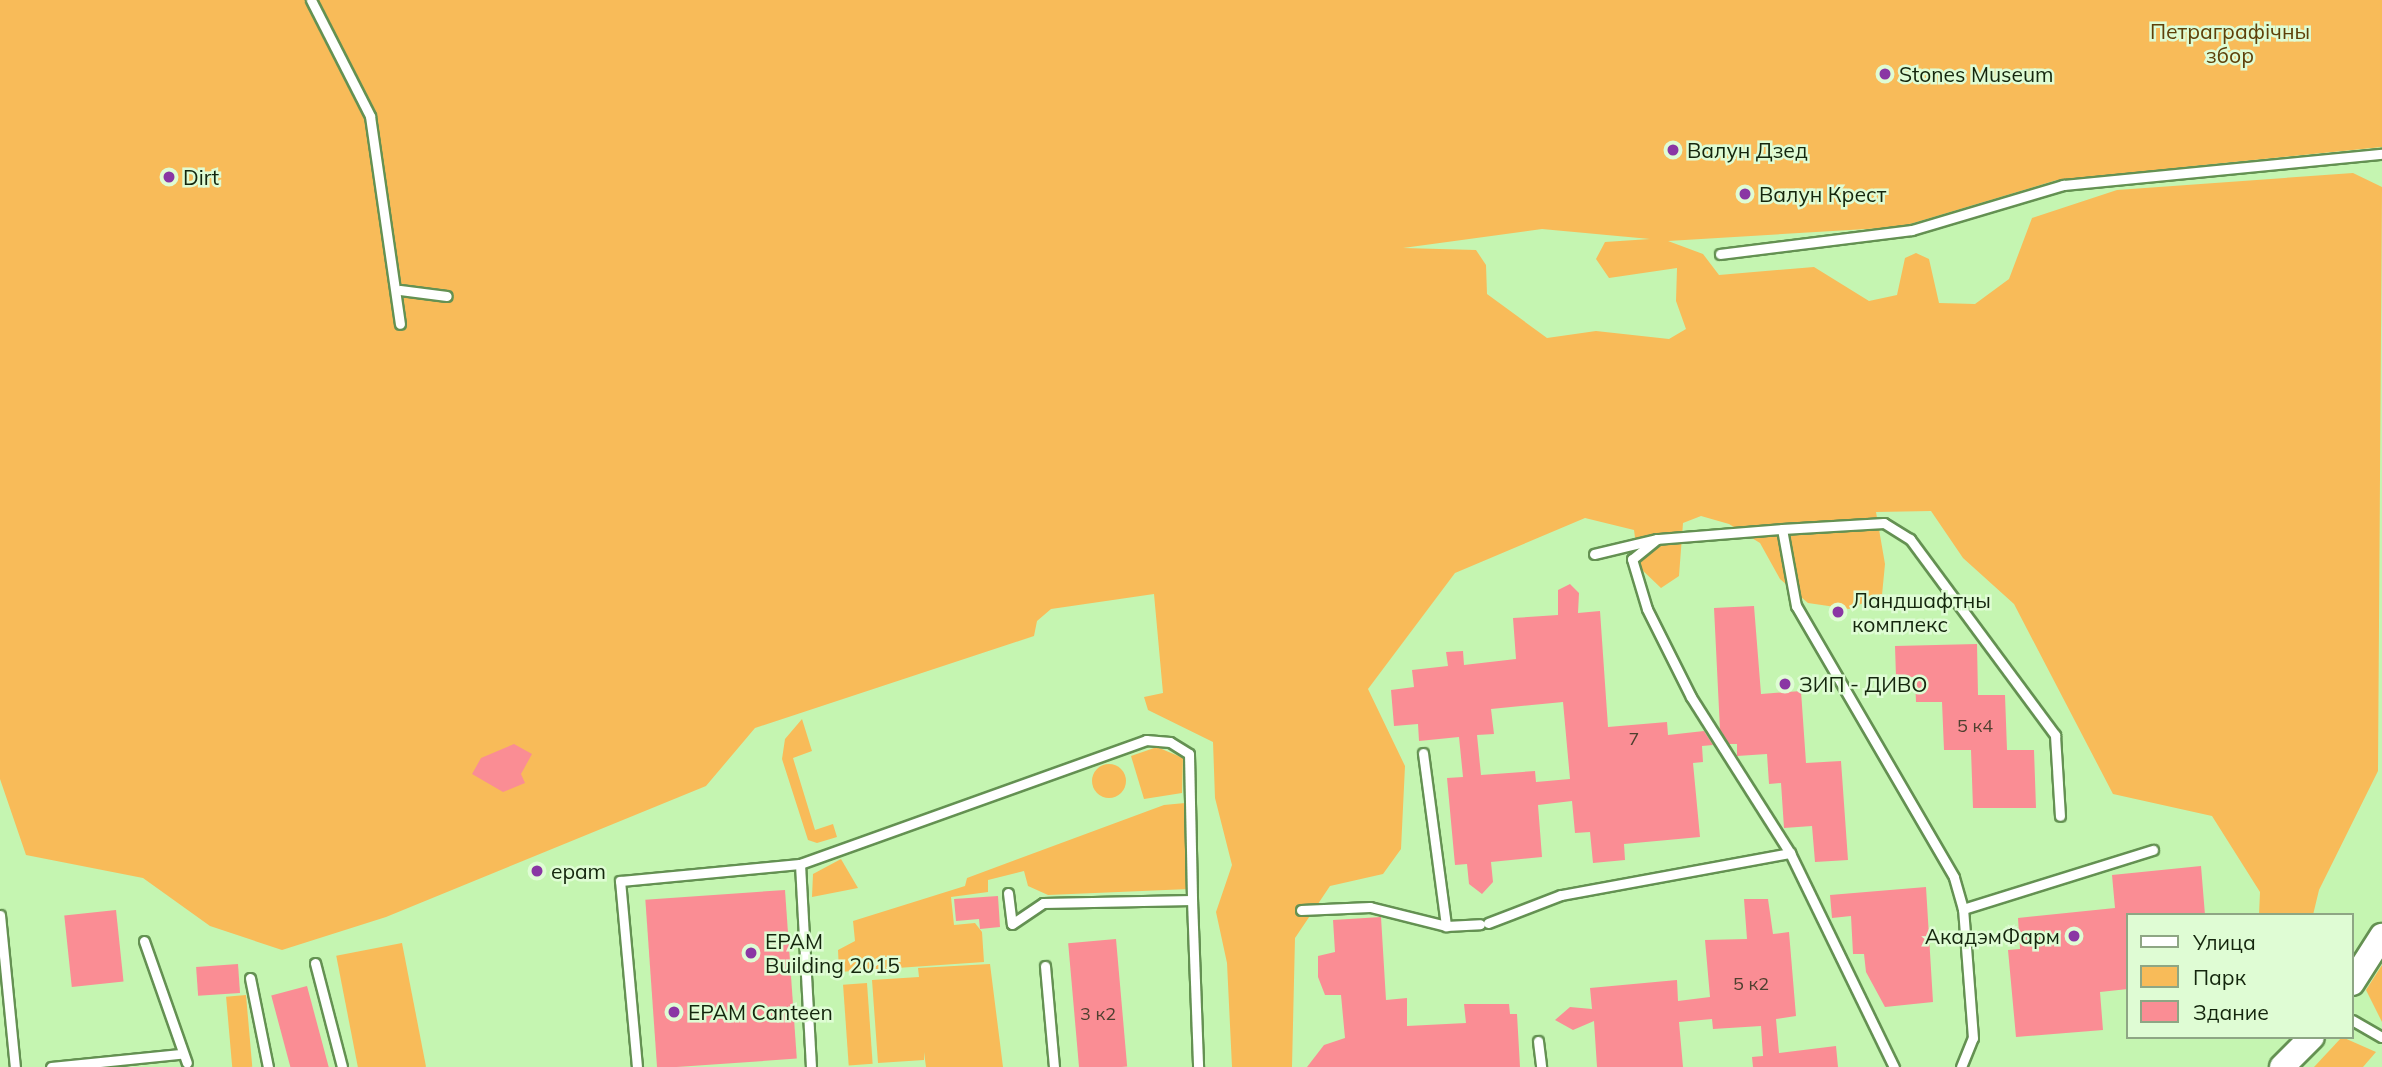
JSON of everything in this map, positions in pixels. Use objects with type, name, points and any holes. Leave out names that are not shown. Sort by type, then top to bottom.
[{"type":"main road","points":[[2354,981],[2382,936]]},
{"type":"main road","points":[[2282,1067],[2310,1039]]},
{"type":"lane","points":[[311,0],[370,116],[400,290],[400,324]]},
{"type":"lane","points":[[1720,254],[1912,230],[2063,185],[2382,154]]},
{"type":"lane","points":[[400,290],[447,296]]},
{"type":"lane","points":[[1594,554],[1657,539],[1884,523],[1910,539],[2055,734],[2060,816]]},
{"type":"lane","points":[[1782,530],[1796,606],[1954,877],[1963,908],[1973,1038],[1961,1067]]},
{"type":"lane","points":[[1657,539],[1632,559],[1647,610],[1691,697],[1790,853],[1894,1067]]},
{"type":"lane","points":[[637,1067],[620,881],[800,864],[1146,740],[1170,742],[1189,754],[1198,1067]]},
{"type":"lane","points":[[1423,753],[1446,926]]},
{"type":"lane","points":[[1963,908],[2153,850]]},
{"type":"lane","points":[[1301,910],[1370,907],[1446,926],[1484,924],[1561,895],[1790,853]]},
{"type":"lane","points":[[800,864],[811,1067]]},
{"type":"lane","points":[[1008,893],[1012,924],[1042,904],[1192,900]]},
{"type":"lane","points":[[0,915],[3,969],[15,1067]]},
{"type":"lane","points":[[144,941],[180,1054],[188,1065],[174,1067]]},
{"type":"lane","points":[[315,963],[342,1067]]},
{"type":"lane","points":[[1045,966],[1055,1067]]},
{"type":"lane","points":[[250,978],[268,1067]]},
{"type":"lane","points":[[2354,1021],[2382,1037]]},
{"type":"lane","points":[[1538,1041],[1541,1067]]},
{"type":"lane","points":[[51,1067],[180,1054]]},
{"type":"green space","name":"Петраграфічны збор","points":[[0,0],[2382,0],[2382,147],[2057,180],[1900,227],[1668,241],[1703,254],[1719,275],[1814,267],[1869,301],[1897,295],[1905,258],[1916,253],[1929,259],[1939,303],[1975,304],[2009,279],[2032,218],[2117,190],[2353,173],[2382,187],[2378,771],[2319,890],[2313,913],[2259,913],[2260,892],[2212,816],[2113,794],[2014,604],[1963,558],[1931,511],[1876,512],[1885,564],[1882,595],[1849,609],[1808,603],[1780,579],[1760,543],[1729,524],[1701,516],[1683,523],[1679,576],[1661,588],[1639,567],[1634,530],[1585,518],[1455,573],[1368,689],[1405,766],[1401,849],[1383,874],[1330,886],[1295,938],[1292,1067],[1232,1067],[1227,963],[1216,912],[1232,865],[1215,798],[1213,742],[1148,710],[1144,697],[1163,693],[1154,594],[1051,609],[1037,621],[1034,636],[755,728],[706,786],[386,917],[282,950],[210,926],[143,878],[26,855],[0,779]],"holes":[[[1542,229],[1650,239],[1605,242],[1596,259],[1609,278],[1677,268],[1676,301],[1686,329],[1669,339],[1596,331],[1547,338],[1487,294],[1486,265],[1476,250],[1403,248]]]},
{"type":"green space","points":[[802,719],[812,751],[793,758],[815,830],[833,824],[837,837],[817,843],[808,840],[782,759],[785,739]]},
{"type":"green space","points":[[1157,747],[1183,758],[1182,793],[1144,799],[1131,756]]},
{"type":"green space","points":[[1109,764],[1121,769],[1126,781],[1121,793],[1109,798],[1097,793],[1092,781],[1097,769]]},
{"type":"green space","points":[[1185,803],[1189,889],[1048,895],[1028,886],[1024,871],[988,880],[988,892],[951,897],[954,925],[975,923],[982,932],[984,962],[839,972],[838,950],[855,941],[853,921],[965,886],[967,878],[1164,805]]},
{"type":"green space","points":[[841,859],[858,888],[812,897],[813,874]]},
{"type":"green space","points":[[402,943],[426,1067],[358,1067],[336,956]]},
{"type":"green space","points":[[990,964],[1003,1067],[926,1067],[924,1052],[924,1060],[878,1063],[872,980],[919,977],[918,968]]},
{"type":"green space","points":[[2382,965],[2382,1022],[2366,990]]},
{"type":"green space","points":[[867,983],[873,1064],[849,1065],[843,985]]},
{"type":"green space","points":[[246,995],[252,1067],[232,1067],[226,997]]},
{"type":"green space","points":[[2340,1039],[2347,1039],[2376,1052],[2363,1067],[2314,1067]]},
{"type":"building","points":[[1570,584],[1579,593],[1578,613],[1600,611],[1608,727],[1667,722],[1668,735],[1704,731],[1713,745],[1702,746],[1703,762],[1693,763],[1700,837],[1624,844],[1625,860],[1593,863],[1590,832],[1575,833],[1572,801],[1538,805],[1542,857],[1491,862],[1493,882],[1482,894],[1469,884],[1467,864],[1455,865],[1447,778],[1463,777],[1459,737],[1419,741],[1418,724],[1394,726],[1391,690],[1414,687],[1412,670],[1448,666],[1446,652],[1463,651],[1464,665],[1516,659],[1513,618],[1558,615],[1558,590]],"holes":[[[1563,702],[1570,779],[1536,782],[1535,771],[1481,775],[1477,735],[1494,734],[1491,709]]]},
{"type":"building","points":[[1754,606],[1761,694],[1801,691],[1806,763],[1841,761],[1848,860],[1815,862],[1812,826],[1784,828],[1781,783],[1769,784],[1767,754],[1737,756],[1737,744],[1729,744],[1720,730],[1714,608]]},
{"type":"building","points":[[1977,644],[1978,695],[2005,695],[2007,750],[2034,750],[2036,808],[1973,808],[1971,750],[1944,750],[1942,702],[1916,702],[1915,677],[1896,677],[1895,646]]},
{"type":"building","points":[[514,744],[532,754],[521,774],[525,783],[503,792],[472,774],[481,758]]},
{"type":"building","name":"АкадэмФарм","points":[[2201,866],[2205,913],[2126,913],[2126,989],[2100,992],[2103,1030],[2016,1037],[2008,950],[2020,949],[2018,918],[2115,908],[2112,875]]},
{"type":"building","points":[[1926,887],[1933,1002],[1885,1007],[1866,972],[1864,954],[1853,954],[1851,916],[1832,918],[1830,895]]},
{"type":"building","name":"EPAM Building 2015","points":[[785,890],[797,1059],[657,1067],[645,900]]},
{"type":"building","points":[[998,896],[1000,927],[980,929],[979,919],[956,921],[954,899]]},
{"type":"building","points":[[1744,899],[1768,899],[1773,934],[1789,932],[1796,1016],[1776,1019],[1779,1053],[1836,1046],[1838,1067],[1753,1067],[1752,1057],[1763,1056],[1761,1026],[1713,1029],[1712,1019],[1679,1022],[1683,1067],[1597,1067],[1594,1021],[1573,1030],[1555,1020],[1570,1007],[1592,1009],[1590,988],[1677,980],[1678,1001],[1710,997],[1705,940],[1747,939]]},
{"type":"building","points":[[116,910],[124,982],[72,987],[64,915]]},
{"type":"building","points":[[1381,917],[1386,1000],[1407,998],[1407,1026],[1466,1023],[1464,1004],[1509,1004],[1510,1014],[1517,1014],[1520,1067],[1307,1067],[1324,1045],[1345,1038],[1341,995],[1325,995],[1318,977],[1318,956],[1335,952],[1333,920]]},
{"type":"building","points":[[1116,939],[1127,1067],[1079,1067],[1068,943]]},
{"type":"building","points":[[238,964],[240,993],[198,996],[196,967]]},
{"type":"building","points":[[307,986],[329,1067],[290,1067],[271,996]]},
{"type":"place","name":"Stones Museum","points":[[1885,74]]},
{"type":"place","name":"Валун Дзед","points":[[1673,150]]},
{"type":"place","name":"Dirt","points":[[169,177]]},
{"type":"place","name":"Валун Крест","points":[[1745,194]]},
{"type":"place","name":"Ландшафтны комплекс","points":[[1838,612]]},
{"type":"place","name":"ЗИП - ДИВО","points":[[1785,684]]},
{"type":"place","name":"epam","points":[[537,871]]},
{"type":"place","name":"АкадэмФарм","points":[[2074,936]]},
{"type":"place","name":"EPAM Building 2015","points":[[751,953]]},
{"type":"place","name":"EPAM Canteen","points":[[674,1012]]}]
